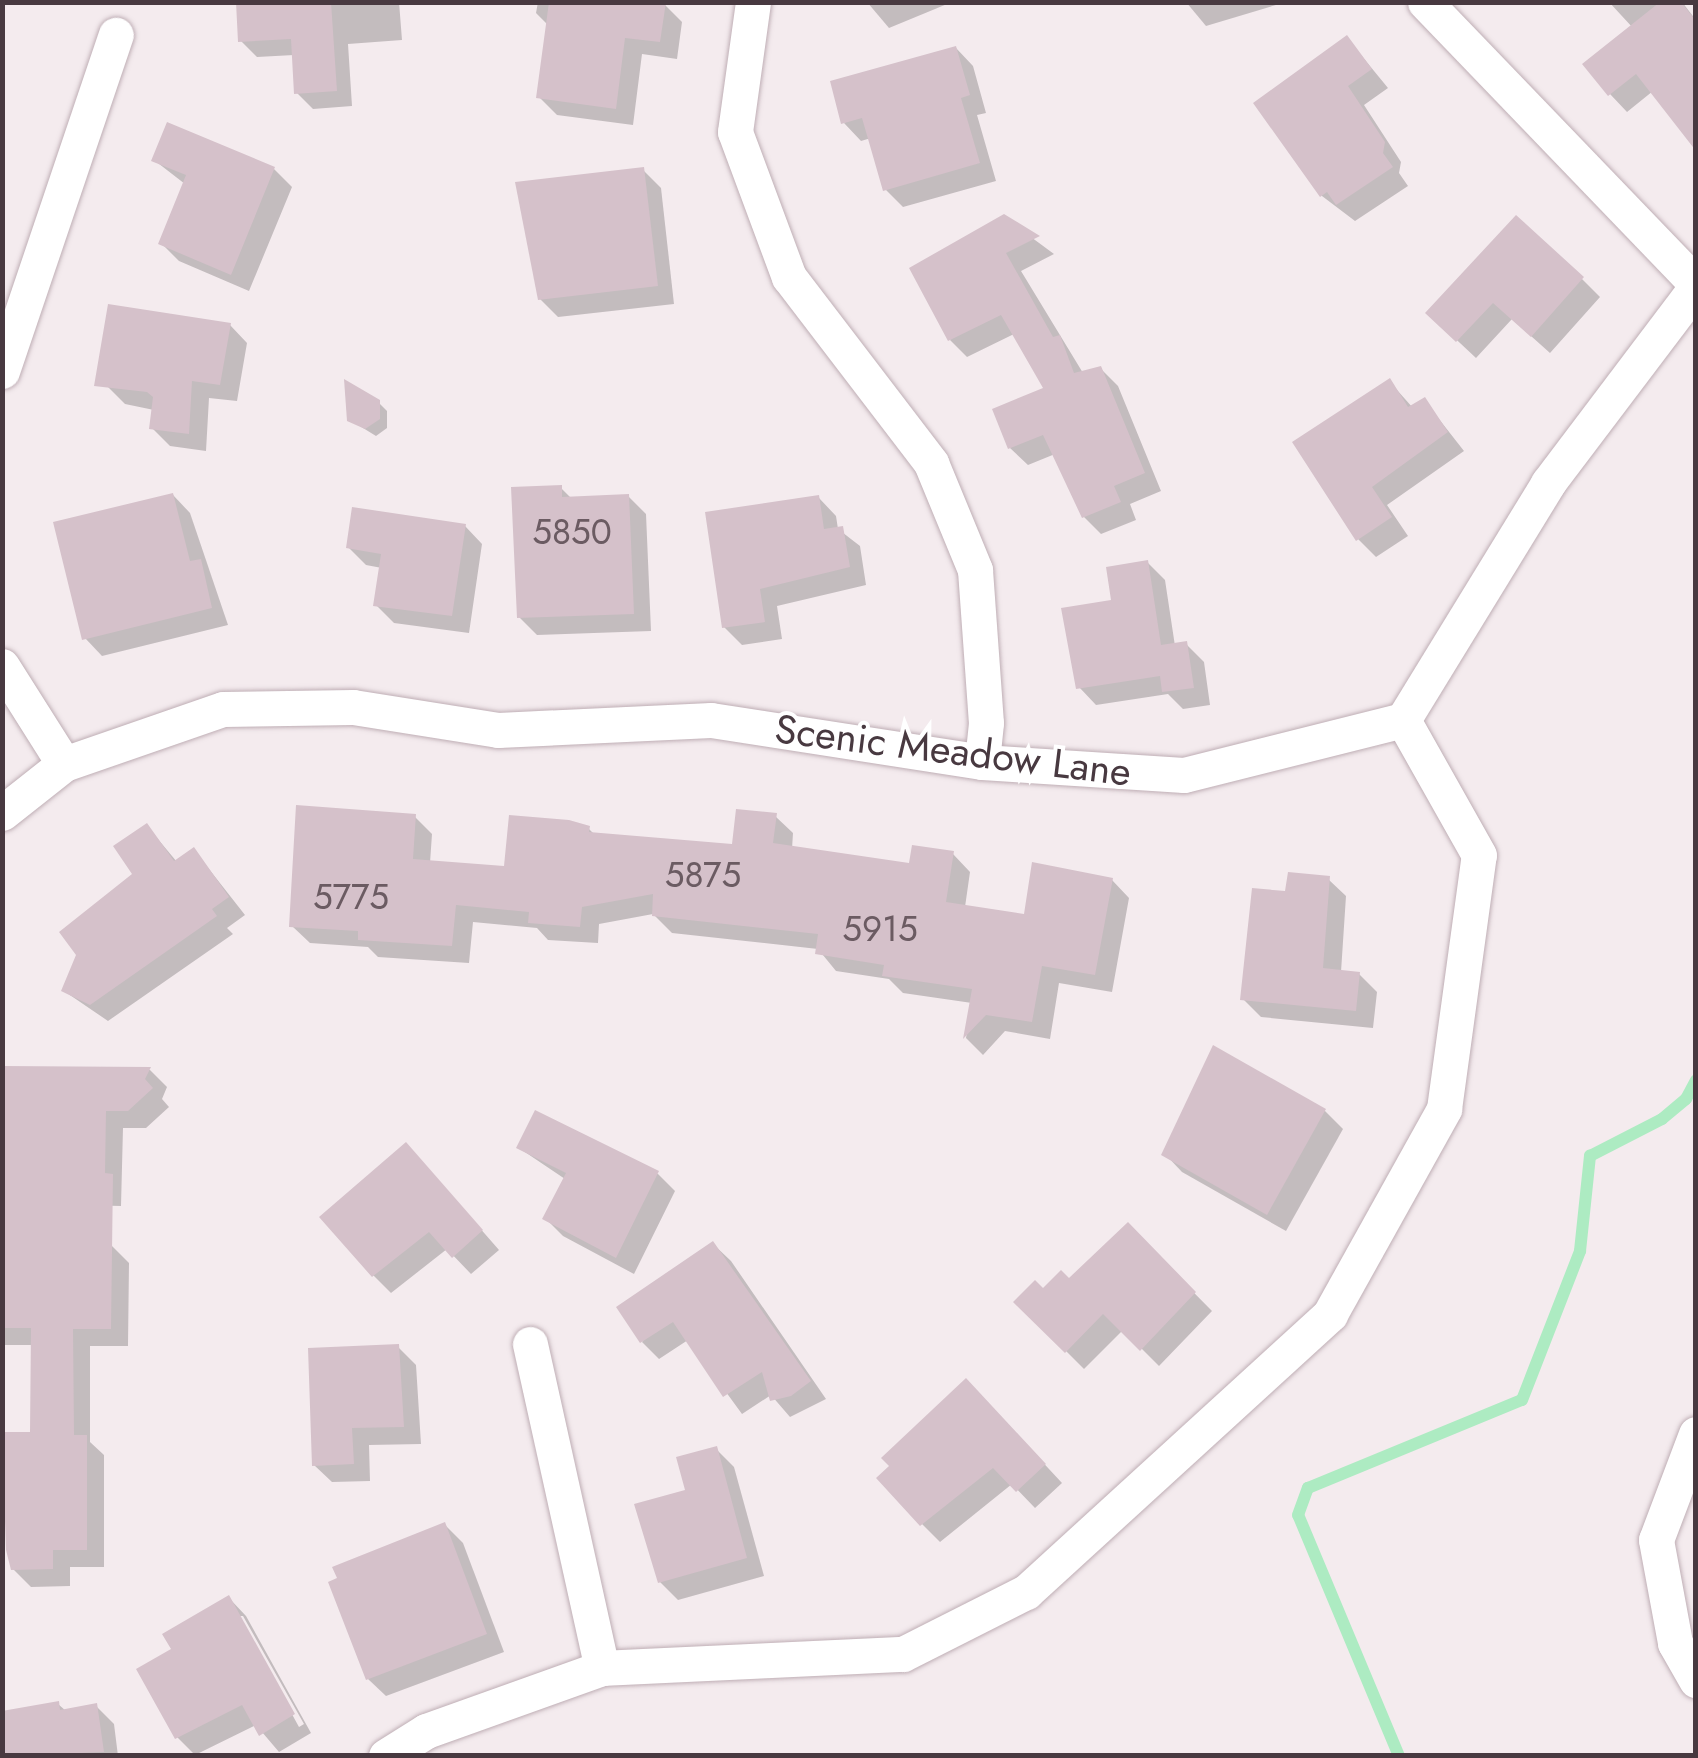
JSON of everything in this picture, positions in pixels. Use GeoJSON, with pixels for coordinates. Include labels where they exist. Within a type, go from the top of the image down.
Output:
{"type":"FeatureCollection","features":[{"type":"Feature","properties":{"kind":"street"},"geometry":{"type":"LineString","coordinates":[[753,2],[735,132],[789,277],[931,462],[975,570],[986,723],[982,762]]}},
{"type":"Feature","properties":{"kind":"street"},"geometry":{"type":"LineString","coordinates":[[386,1756],[426,1731],[602,1668],[903,1654],[1026,1592],[1330,1314],[1444,1109],[1480,856],[1403,720],[1548,483],[1696,286],[1425,2]]}},
{"type":"Feature","properties":{"kind":"street"},"geometry":{"type":"LineString","coordinates":[[2,372],[116,35]]}},
{"type":"Feature","properties":{"kind":"street"},"geometry":{"type":"LineString","coordinates":[[2,666],[64,764]]}},
{"type":"Feature","properties":{"kind":"street","name":"Scenic Meadow Lane"},"geometry":{"type":"LineString","coordinates":[[2,813],[64,764],[223,709],[353,707],[498,730],[711,720],[982,762],[1184,775],[1403,720]]}},
{"type":"Feature","properties":{"kind":"street"},"geometry":{"type":"LineString","coordinates":[[530,1344],[602,1668]]}},
{"type":"Feature","properties":{"kind":"street"},"geometry":{"type":"LineString","coordinates":[[1696,1434],[1656,1540],[1675,1643],[1696,1680]]}},
{"type":"Feature","properties":{"kind":"building"},"geometry":{"type":"Polygon","coordinates":[[[236,2],[331,2],[337,91],[294,94],[291,39],[238,42],[236,2]]]}},
{"type":"Feature","properties":{"kind":"building"},"geometry":{"type":"Polygon","coordinates":[[[549,2],[666,2],[660,42],[625,38],[616,109],[536,98],[549,2]]]}},
{"type":"Feature","properties":{"kind":"building"},"geometry":{"type":"Polygon","coordinates":[[[1660,2],[1681,2],[1696,21],[1696,151],[1636,74],[1608,96],[1582,64],[1660,2]]]}},
{"type":"Feature","properties":{"kind":"building"},"geometry":{"type":"Polygon","coordinates":[[[1347,35],[1372,69],[1348,86],[1385,142],[1383,153],[1393,167],[1336,205],[1327,192],[1320,197],[1253,103],[1347,35]]]}},
{"type":"Feature","properties":{"kind":"building"},"geometry":{"type":"Polygon","coordinates":[[[956,46],[970,95],[961,98],[980,163],[883,191],[862,118],[841,124],[830,81],[956,46]]]}},
{"type":"Feature","properties":{"kind":"building"},"geometry":{"type":"Polygon","coordinates":[[[167,122],[275,167],[231,275],[158,244],[186,175],[151,161],[167,122]]]}},
{"type":"Feature","properties":{"kind":"building"},"geometry":{"type":"Polygon","coordinates":[[[644,167],[658,286],[538,300],[515,182],[644,167]]]}},
{"type":"Feature","properties":{"kind":"building"},"geometry":{"type":"Polygon","coordinates":[[[1004,214],[1040,236],[1006,253],[1053,337],[1060,335],[1074,373],[1101,366],[1145,473],[1114,486],[1121,502],[1082,518],[1043,435],[1008,449],[992,409],[1043,388],[1001,315],[948,341],[909,268],[1004,214]]]}},
{"type":"Feature","properties":{"kind":"building"},"geometry":{"type":"Polygon","coordinates":[[[1516,215],[1584,277],[1531,337],[1493,303],[1456,342],[1425,313],[1516,215]]]}},
{"type":"Feature","properties":{"kind":"building"},"geometry":{"type":"Polygon","coordinates":[[[108,304],[231,323],[220,385],[192,381],[189,434],[149,429],[153,397],[147,392],[94,386],[108,304]]]}},
{"type":"Feature","properties":{"kind":"building"},"geometry":{"type":"Polygon","coordinates":[[[1390,378],[1408,407],[1425,397],[1448,432],[1372,487],[1392,517],[1356,541],[1292,442],[1390,378]]]}},
{"type":"Feature","properties":{"kind":"building"},"geometry":{"type":"Polygon","coordinates":[[[344,379],[380,400],[380,419],[365,429],[347,421],[344,379]]]}},
{"type":"Feature","properties":{"kind":"building"},"geometry":{"type":"Polygon","coordinates":[[[562,485],[562,497],[629,494],[634,614],[517,618],[511,487],[562,485]]]}},
{"type":"Feature","properties":{"kind":"building"},"geometry":{"type":"Polygon","coordinates":[[[173,493],[190,561],[201,559],[212,608],[82,640],[53,522],[173,493]]]}},
{"type":"Feature","properties":{"kind":"building"},"geometry":{"type":"Polygon","coordinates":[[[819,495],[824,529],[843,526],[850,567],[760,589],[765,622],[722,628],[705,512],[819,495]]]}},
{"type":"Feature","properties":{"kind":"building"},"geometry":{"type":"Polygon","coordinates":[[[352,507],[466,524],[452,616],[373,606],[381,554],[346,548],[352,507]]]}},
{"type":"Feature","properties":{"kind":"building"},"geometry":{"type":"Polygon","coordinates":[[[1148,560],[1161,645],[1187,641],[1194,688],[1162,692],[1160,676],[1076,689],[1061,608],[1111,600],[1106,567],[1148,560]]]}},
{"type":"Feature","properties":{"kind":"building"},"geometry":{"type":"Polygon","coordinates":[[[296,805],[416,814],[413,859],[504,866],[509,815],[569,820],[590,826],[589,832],[732,844],[736,809],[777,813],[773,843],[909,863],[912,845],[954,851],[946,902],[1024,914],[1032,862],[1113,878],[1095,975],[1042,966],[1032,1022],[986,1015],[963,1039],[972,989],[882,976],[884,965],[815,954],[818,934],[652,916],[653,894],[582,907],[580,927],[528,923],[529,912],[456,905],[452,946],[358,940],[358,931],[289,927],[296,805]]]}},
{"type":"Feature","properties":{"kind":"building"},"geometry":{"type":"Polygon","coordinates":[[[147,823],[174,861],[194,847],[229,897],[212,909],[217,916],[90,1005],[61,991],[76,955],[59,932],[132,874],[113,846],[147,823]]]}},
{"type":"Feature","properties":{"kind":"building"},"geometry":{"type":"Polygon","coordinates":[[[1288,872],[1330,876],[1323,968],[1360,972],[1356,1011],[1240,1000],[1252,888],[1285,891],[1288,872]]]}},
{"type":"Feature","properties":{"kind":"building"},"geometry":{"type":"Polygon","coordinates":[[[1213,1045],[1326,1109],[1267,1215],[1161,1155],[1213,1045]]]}},
{"type":"Feature","properties":{"kind":"building"},"geometry":{"type":"Polygon","coordinates":[[[2,1066],[151,1067],[145,1079],[153,1088],[128,1111],[106,1111],[105,1173],[113,1174],[111,1329],[73,1329],[74,1435],[87,1435],[87,1550],[53,1550],[53,1569],[11,1570],[6,1550],[2,1432],[30,1432],[31,1328],[2,1328],[2,1066]]]}},
{"type":"Feature","properties":{"kind":"building"},"geometry":{"type":"Polygon","coordinates":[[[535,1110],[659,1171],[616,1258],[542,1219],[566,1173],[516,1148],[535,1110]]]}},
{"type":"Feature","properties":{"kind":"building"},"geometry":{"type":"Polygon","coordinates":[[[406,1142],[483,1230],[452,1258],[429,1232],[372,1277],[319,1217],[406,1142]]]}},
{"type":"Feature","properties":{"kind":"building"},"geometry":{"type":"Polygon","coordinates":[[[1128,1222],[1196,1292],[1140,1351],[1103,1314],[1065,1353],[1013,1302],[1035,1280],[1043,1288],[1061,1270],[1069,1278],[1128,1222]]]}},
{"type":"Feature","properties":{"kind":"building"},"geometry":{"type":"Polygon","coordinates":[[[713,1241],[811,1381],[791,1396],[770,1401],[762,1372],[723,1397],[673,1322],[640,1343],[616,1307],[713,1241]]]}},
{"type":"Feature","properties":{"kind":"building"},"geometry":{"type":"Polygon","coordinates":[[[399,1344],[404,1427],[352,1428],[354,1464],[312,1466],[308,1348],[399,1344]]]}},
{"type":"Feature","properties":{"kind":"building"},"geometry":{"type":"Polygon","coordinates":[[[966,1378],[1046,1464],[1016,1492],[993,1468],[920,1526],[876,1478],[889,1466],[881,1458],[966,1378]]]}},
{"type":"Feature","properties":{"kind":"building"},"geometry":{"type":"Polygon","coordinates":[[[717,1446],[747,1558],[658,1583],[634,1504],[685,1490],[676,1457],[717,1446]]]}},
{"type":"Feature","properties":{"kind":"building"},"geometry":{"type":"Polygon","coordinates":[[[445,1522],[487,1634],[366,1680],[328,1582],[337,1578],[332,1567],[445,1522]]]}},
{"type":"Feature","properties":{"kind":"building"},"geometry":{"type":"Polygon","coordinates":[[[229,1595],[295,1714],[259,1736],[242,1705],[175,1739],[136,1669],[171,1649],[162,1634],[229,1595]]]}},
{"type":"Feature","properties":{"kind":"building"},"geometry":{"type":"Polygon","coordinates":[[[59,1701],[60,1710],[97,1703],[104,1752],[2,1756],[2,1711],[59,1701]]]}},
{"type":"Feature","properties":{"kind":"waterway"},"geometry":{"type":"LineString","coordinates":[[1399,1756],[1298,1515],[1308,1488],[1522,1400],[1580,1251],[1590,1156],[1662,1119],[1686,1099],[1696,1080]]}}]}
